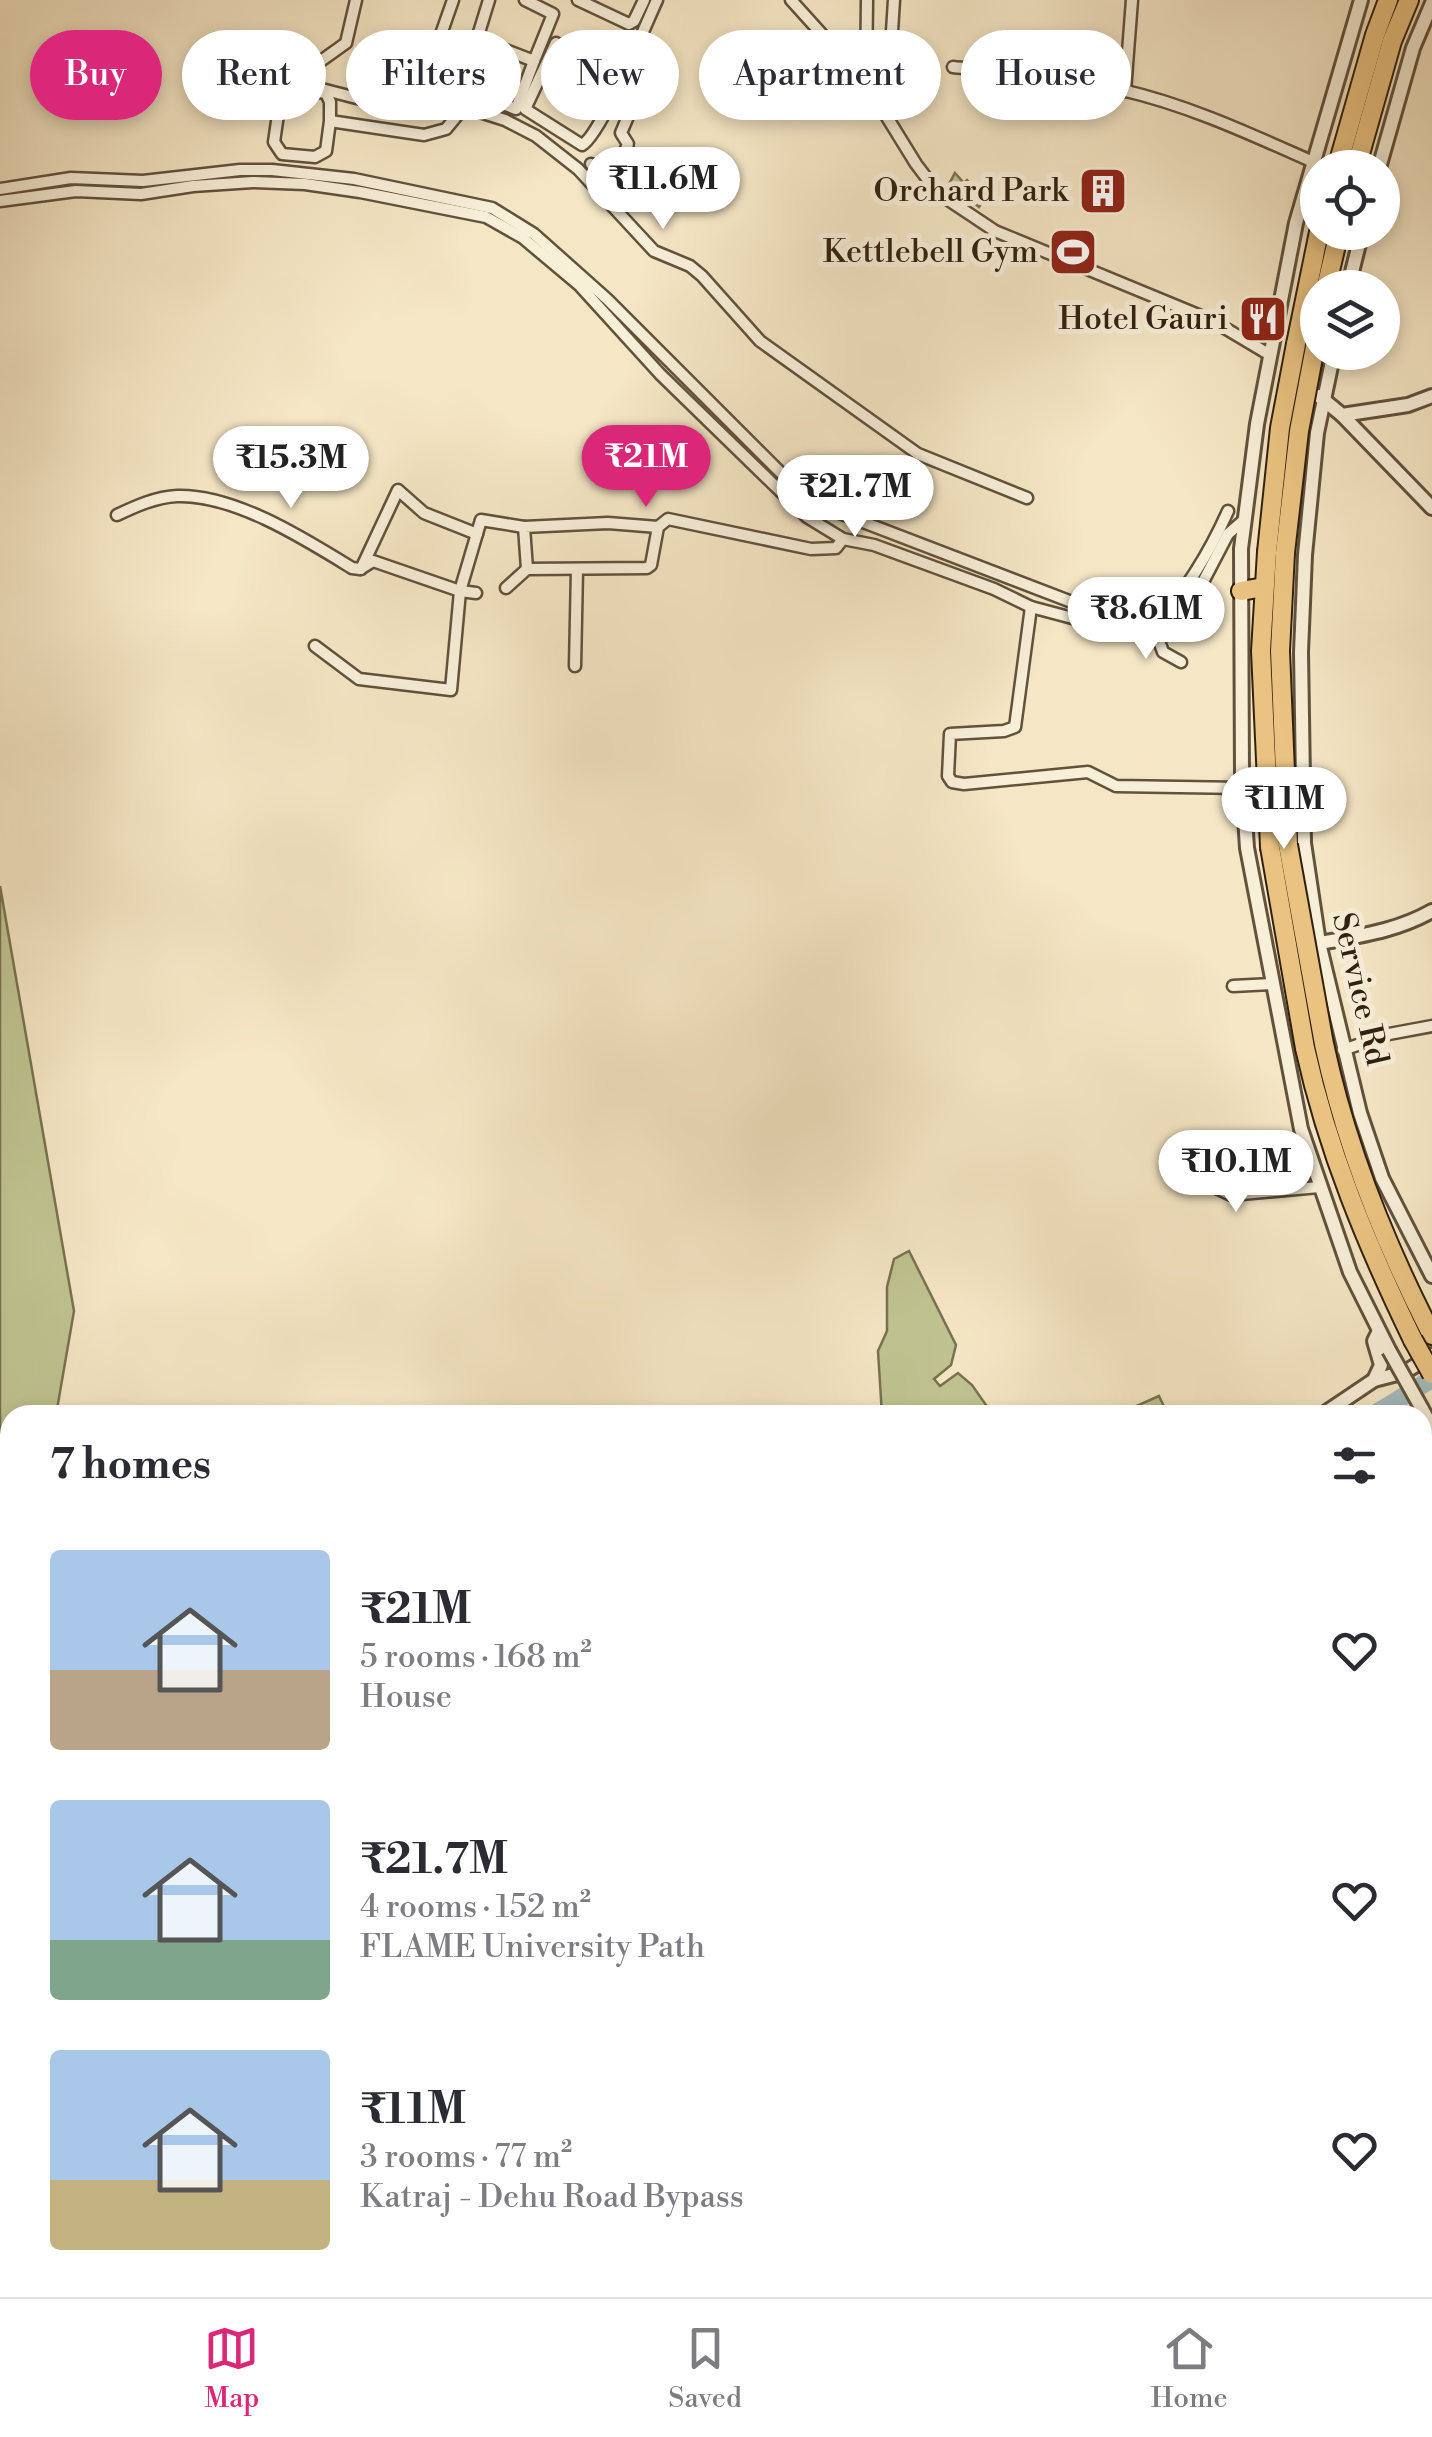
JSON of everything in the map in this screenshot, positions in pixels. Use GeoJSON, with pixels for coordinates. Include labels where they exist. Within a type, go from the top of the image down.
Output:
{"type":"FeatureCollection","features":[{"type":"Feature","properties":{"kind":"highway"},"geometry":{"type":"LineString","coordinates":[[1341,150],[1388,0]]}},
{"type":"Feature","properties":{"kind":"highway"},"geometry":{"type":"LineString","coordinates":[[1361,150],[1392,41],[1408,0]]}},
{"type":"Feature","properties":{"kind":"highway"},"geometry":{"type":"LineString","coordinates":[[1306,370],[1299,430],[1276,552],[1264,586],[1262,715],[1324,1124],[1375,1262],[1425,1335],[1432,1374]]}},
{"type":"Feature","properties":{"kind":"highway"},"geometry":{"type":"LineString","coordinates":[[1276,552],[1279,846]]}},
{"type":"Feature","properties":{"kind":"highway"},"geometry":{"type":"LineString","coordinates":[[1241,592],[1264,586]]}},
{"type":"Feature","properties":{"kind":"street"},"geometry":{"type":"LineString","coordinates":[[349,30],[356,0]]}},
{"type":"Feature","properties":{"kind":"street"},"geometry":{"type":"LineString","coordinates":[[454,0],[439,40],[452,46],[440,81],[516,109],[552,14],[525,0]]}},
{"type":"Feature","properties":{"kind":"street"},"geometry":{"type":"LineString","coordinates":[[489,0],[476,39],[534,61]]}},
{"type":"Feature","properties":{"kind":"street"},"geometry":{"type":"LineString","coordinates":[[578,0],[629,24],[644,0]]}},
{"type":"Feature","properties":{"kind":"street"},"geometry":{"type":"LineString","coordinates":[[643,30],[657,0]]}},
{"type":"Feature","properties":{"kind":"street"},"geometry":{"type":"LineString","coordinates":[[790,0],[817,30]]}},
{"type":"Feature","properties":{"kind":"street"},"geometry":{"type":"LineString","coordinates":[[867,30],[868,0]]}},
{"type":"Feature","properties":{"kind":"street"},"geometry":{"type":"LineString","coordinates":[[892,30],[894,0]]}},
{"type":"Feature","properties":{"kind":"street"},"geometry":{"type":"LineString","coordinates":[[1130,30],[1132,0]]}},
{"type":"Feature","properties":{"kind":"street"},"geometry":{"type":"LineString","coordinates":[[1315,150],[1360,0]]}},
{"type":"Feature","properties":{"kind":"street"},"geometry":{"type":"LineString","coordinates":[[1385,150],[1414,48],[1429,19],[1432,3]]}},
{"type":"Feature","properties":{"kind":"street"},"geometry":{"type":"LineString","coordinates":[[556,42],[595,65],[600,86],[612,97],[591,140],[582,145],[525,109],[556,42]]}},
{"type":"Feature","properties":{"kind":"street"},"geometry":{"type":"LineString","coordinates":[[346,43],[311,68],[306,86],[346,96]]}},
{"type":"Feature","properties":{"kind":"street"},"geometry":{"type":"LineString","coordinates":[[953,67],[961,68]]}},
{"type":"Feature","properties":{"kind":"street"},"geometry":{"type":"LineString","coordinates":[[295,89],[326,93],[330,121],[326,152],[322,155],[282,154],[274,142],[280,94],[295,89]]}},
{"type":"Feature","properties":{"kind":"street"},"geometry":{"type":"LineString","coordinates":[[1131,93],[1220,121],[1300,155]]}},
{"type":"Feature","properties":{"kind":"street"},"geometry":{"type":"LineString","coordinates":[[330,121],[424,135],[446,130],[464,107],[521,127],[578,169],[654,251],[690,266],[702,276],[760,341],[918,454],[1027,498]]}},
{"type":"Feature","properties":{"kind":"street"},"geometry":{"type":"LineString","coordinates":[[591,164],[612,173],[617,171],[628,144],[621,133],[625,120]]}},
{"type":"Feature","properties":{"kind":"street"},"geometry":{"type":"LineString","coordinates":[[890,120],[938,193],[995,231],[1213,321],[1270,354],[1342,415],[1432,508]]}},
{"type":"Feature","properties":{"kind":"street"},"geometry":{"type":"LineString","coordinates":[[0,189],[71,178],[142,181],[211,172],[272,170],[354,179],[514,218],[607,299],[802,493],[823,506],[1103,614],[1151,618],[1179,596],[1228,511],[1246,504]]}},
{"type":"Feature","properties":{"kind":"street"},"geometry":{"type":"LineString","coordinates":[[0,201],[76,191],[141,194],[254,182],[306,184],[487,212],[578,285],[660,374],[814,521],[843,538],[874,545],[1032,607],[1095,624],[1154,627],[1175,618],[1192,603],[1246,504],[1270,354],[1300,215]]}},
{"type":"Feature","properties":{"kind":"street","name":"Service Rd"},"geometry":{"type":"LineString","coordinates":[[1330,370],[1309,496],[1302,652],[1304,832],[1319,943],[1343,1050],[1382,1178],[1432,1276]]}},
{"type":"Feature","properties":{"kind":"street"},"geometry":{"type":"LineString","coordinates":[[1342,415],[1408,405],[1432,396]]}},
{"type":"Feature","properties":{"kind":"street"},"geometry":{"type":"LineString","coordinates":[[360,569],[398,490],[424,513],[477,534]]}},
{"type":"Feature","properties":{"kind":"street"},"geometry":{"type":"LineString","coordinates":[[117,515],[147,502],[181,495],[215,502],[249,510],[352,568],[360,569],[374,561],[476,593]]}},
{"type":"Feature","properties":{"kind":"street"},"geometry":{"type":"LineString","coordinates":[[814,521],[823,506]]}},
{"type":"Feature","properties":{"kind":"street"},"geometry":{"type":"LineString","coordinates":[[1228,511],[1238,524],[1247,848],[1292,1092],[1319,1188],[1350,1272],[1378,1334],[1420,1405]]}},
{"type":"Feature","properties":{"kind":"street"},"geometry":{"type":"LineString","coordinates":[[315,646],[359,679],[451,690],[460,590],[481,520],[524,527],[608,523],[658,526],[668,519],[811,548],[836,548],[843,538]]}},
{"type":"Feature","properties":{"kind":"street"},"geometry":{"type":"LineString","coordinates":[[506,588],[527,568],[646,568],[651,565],[658,526]]}},
{"type":"Feature","properties":{"kind":"street"},"geometry":{"type":"LineString","coordinates":[[524,527],[527,568]]}},
{"type":"Feature","properties":{"kind":"street"},"geometry":{"type":"LineString","coordinates":[[575,666],[577,570]]}},
{"type":"Feature","properties":{"kind":"street"},"geometry":{"type":"LineString","coordinates":[[1032,607],[1015,727],[950,734],[948,776],[952,782],[1088,772],[1116,786],[1243,788]]}},
{"type":"Feature","properties":{"kind":"street"},"geometry":{"type":"LineString","coordinates":[[1154,627],[1163,652],[1181,662]]}},
{"type":"Feature","properties":{"kind":"street"},"geometry":{"type":"LineString","coordinates":[[1266,953],[1379,933],[1430,916]]}},
{"type":"Feature","properties":{"kind":"street"},"geometry":{"type":"LineString","coordinates":[[1233,986],[1272,984]]}},
{"type":"Feature","properties":{"kind":"street"},"geometry":{"type":"LineString","coordinates":[[1343,1050],[1389,1034],[1432,1026]]}},
{"type":"Feature","properties":{"kind":"street"},"geometry":{"type":"LineString","coordinates":[[1170,1161],[1208,1166],[1216,1188],[1226,1194],[1319,1188]]}},
{"type":"Feature","properties":{"kind":"street"},"geometry":{"type":"LineString","coordinates":[[1374,1380],[1381,1364],[1374,1342],[1378,1334]]}},
{"type":"Feature","properties":{"kind":"street"},"geometry":{"type":"LineString","coordinates":[[1337,1405],[1374,1380],[1405,1372],[1432,1355]]}},
{"type":"Feature","properties":{"kind":"green space"},"geometry":{"type":"Polygon","coordinates":[[[955,173],[974,188],[991,191],[979,207],[949,184],[955,173]]]}},
{"type":"Feature","properties":{"kind":"green space"},"geometry":{"type":"Polygon","coordinates":[[[0,886],[74,1311],[58,1405],[0,1405],[0,886]]]}},
{"type":"Feature","properties":{"kind":"green space"},"geometry":{"type":"Polygon","coordinates":[[[909,1251],[956,1345],[951,1365],[934,1379],[940,1386],[958,1373],[986,1405],[881,1405],[878,1351],[887,1331],[887,1287],[894,1259],[909,1251]]]}},
{"type":"Feature","properties":{"kind":"green space"},"geometry":{"type":"Polygon","coordinates":[[[1159,1396],[1163,1405],[1139,1405],[1159,1396]]]}},
{"type":"Feature","properties":{"kind":"waterway"},"geometry":{"type":"LineString","coordinates":[[1389,1405],[1432,1379]]}},
{"type":"Feature","properties":{"kind":"place","name":"Orchard Park"},"geometry":{"type":"Point","coordinates":[1103,191]}},
{"type":"Feature","properties":{"kind":"place","name":"Kettlebell Gym"},"geometry":{"type":"Point","coordinates":[1073,252]}},
{"type":"Feature","properties":{"kind":"place","name":"Hotel Gauri"},"geometry":{"type":"Point","coordinates":[1263,319]}}]}
